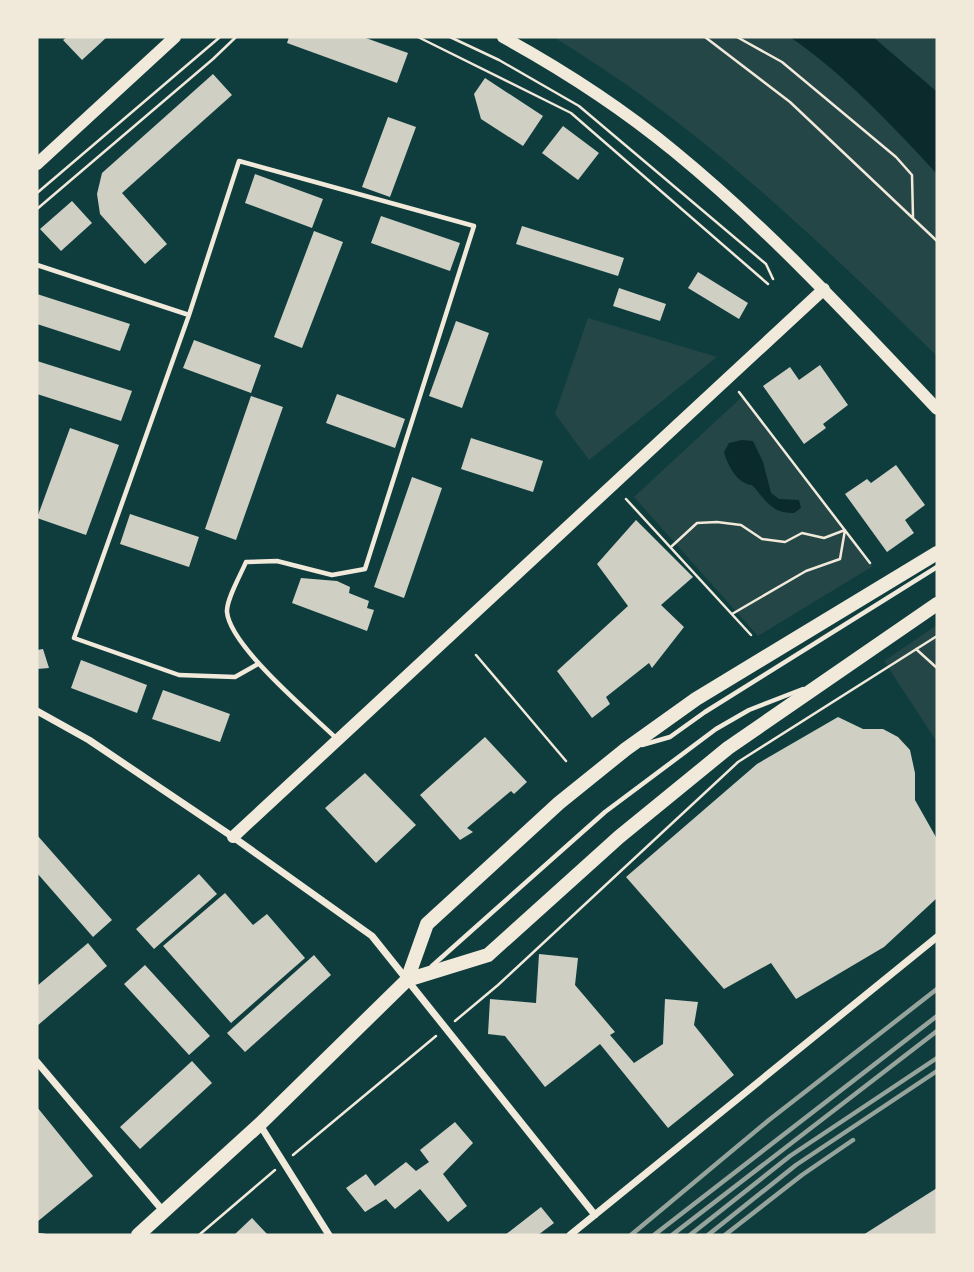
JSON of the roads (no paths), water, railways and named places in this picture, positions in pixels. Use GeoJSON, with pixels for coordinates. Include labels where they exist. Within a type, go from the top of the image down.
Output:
{"type":"FeatureCollection","features":[{"type":"Feature","properties":{"kind":"main road"},"geometry":{"type":"LineString","coordinates":[[414,978],[427,924],[559,803],[626,749],[696,699],[937,553]]}},
{"type":"Feature","properties":{"kind":"main road"},"geometry":{"type":"LineString","coordinates":[[138,1235],[414,978],[488,955],[619,837],[718,756],[937,604]]}},
{"type":"Feature","properties":{"kind":"street"},"geometry":{"type":"LineString","coordinates":[[37,164],[175,37]]}},
{"type":"Feature","properties":{"kind":"street"},"geometry":{"type":"LineString","coordinates":[[503,37],[554,65],[673,150],[760,226],[824,289],[937,409]]}},
{"type":"Feature","properties":{"kind":"street"},"geometry":{"type":"LineString","coordinates":[[233,837],[824,289]]}},
{"type":"Feature","properties":{"kind":"street"},"geometry":{"type":"LineString","coordinates":[[37,711],[89,740],[233,837],[372,936],[414,978],[446,1027],[595,1215]]}},
{"type":"Feature","properties":{"kind":"street"},"geometry":{"type":"LineString","coordinates":[[570,1235],[937,937]]}},
{"type":"Feature","properties":{"kind":"street"},"geometry":{"type":"LineString","coordinates":[[37,1062],[164,1212]]}},
{"type":"Feature","properties":{"kind":"street"},"geometry":{"type":"LineString","coordinates":[[260,1124],[329,1235]]}},
{"type":"Feature","properties":{"kind":"lane"},"geometry":{"type":"LineString","coordinates":[[258,664],[235,677],[180,675],[74,638],[189,315],[239,161],[474,226],[365,569],[332,575],[277,561],[246,562],[226,608],[229,623],[258,664],[337,740]]}},
{"type":"Feature","properties":{"kind":"lane"},"geometry":{"type":"LineString","coordinates":[[37,265],[189,315]]}},
{"type":"Feature","properties":{"kind":"lane"},"geometry":{"type":"LineString","coordinates":[[626,749],[670,737],[705,712],[937,568]]}},
{"type":"Feature","properties":{"kind":"lane"},"geometry":{"type":"LineString","coordinates":[[414,978],[605,812],[716,729],[750,710],[825,680]]}},
{"type":"Feature","properties":{"kind":"railway"},"geometry":{"type":"LineString","coordinates":[[631,1235],[769,1120],[937,989]]}},
{"type":"Feature","properties":{"kind":"railway"},"geometry":{"type":"LineString","coordinates":[[654,1235],[937,1016]]}},
{"type":"Feature","properties":{"kind":"railway"},"geometry":{"type":"LineString","coordinates":[[672,1235],[937,1031]]}},
{"type":"Feature","properties":{"kind":"railway"},"geometry":{"type":"LineString","coordinates":[[690,1235],[790,1156],[937,1058]]}},
{"type":"Feature","properties":{"kind":"railway"},"geometry":{"type":"LineString","coordinates":[[708,1235],[796,1165],[937,1071]]}},
{"type":"Feature","properties":{"kind":"railway"},"geometry":{"type":"LineString","coordinates":[[725,1235],[802,1175],[853,1140]]}}]}
